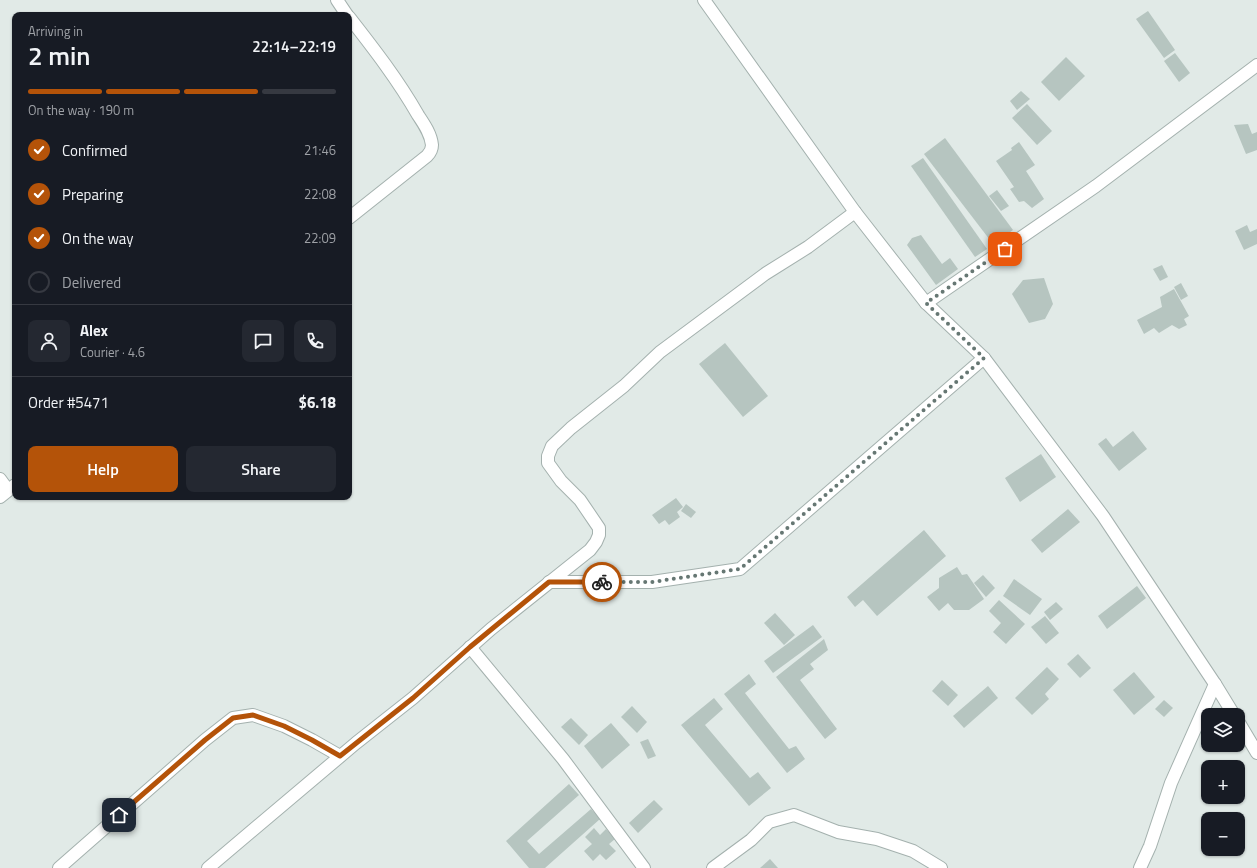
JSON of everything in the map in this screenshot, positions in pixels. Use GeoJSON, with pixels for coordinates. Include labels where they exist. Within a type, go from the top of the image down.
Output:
{"type":"FeatureCollection","features":[{"type":"Feature","properties":{"kind":"street"},"geometry":{"type":"LineString","coordinates":[[337,0],[345,12]]}},
{"type":"Feature","properties":{"kind":"street"},"geometry":{"type":"LineString","coordinates":[[706,1],[855,212],[926,303],[984,358],[1103,516],[1230,708]]}},
{"type":"Feature","properties":{"kind":"street"},"geometry":{"type":"LineString","coordinates":[[352,21],[374,48],[408,96],[430,136],[432,146],[431,152],[427,156],[352,216]]}},
{"type":"Feature","properties":{"kind":"street"},"geometry":{"type":"LineString","coordinates":[[926,303],[1096,186],[1257,65]]}},
{"type":"Feature","properties":{"kind":"street"},"geometry":{"type":"LineString","coordinates":[[208,868],[340,756],[413,698],[470,647],[590,550],[599,535],[599,528],[580,500],[561,481],[548,463],[548,456],[552,446],[571,428],[624,386],[660,352],[765,274],[808,247],[855,212]]}},
{"type":"Feature","properties":{"kind":"street"},"geometry":{"type":"LineString","coordinates":[[549,582],[652,582],[740,569],[984,358]]}},
{"type":"Feature","properties":{"kind":"street"},"geometry":{"type":"LineString","coordinates":[[0,479],[8,491]]}},
{"type":"Feature","properties":{"kind":"street"},"geometry":{"type":"LineString","coordinates":[[470,647],[563,759],[644,868]]}},
{"type":"Feature","properties":{"kind":"street"},"geometry":{"type":"LineString","coordinates":[[1140,868],[1150,846],[1171,783],[1215,684]]}},
{"type":"Feature","properties":{"kind":"street"},"geometry":{"type":"LineString","coordinates":[[59,868],[205,740],[233,718],[253,715],[284,726],[340,756]]}},
{"type":"Feature","properties":{"kind":"street"},"geometry":{"type":"LineString","coordinates":[[1245,732],[1257,752]]}},
{"type":"Feature","properties":{"kind":"street"},"geometry":{"type":"LineString","coordinates":[[713,868],[751,840],[769,822],[794,815],[838,832],[877,839],[913,851],[941,868]]}},
{"type":"Feature","properties":{"kind":"building"},"geometry":{"type":"Polygon","coordinates":[[[1148,11],[1175,50],[1164,58],[1136,19],[1148,11]]]}},
{"type":"Feature","properties":{"kind":"building"},"geometry":{"type":"Polygon","coordinates":[[[1175,53],[1190,73],[1179,82],[1164,61],[1175,53]]]}},
{"type":"Feature","properties":{"kind":"building"},"geometry":{"type":"Polygon","coordinates":[[[1066,57],[1085,76],[1059,101],[1041,82],[1066,57]]]}},
{"type":"Feature","properties":{"kind":"building"},"geometry":{"type":"Polygon","coordinates":[[[1021,91],[1030,99],[1017,110],[1010,101],[1021,91]]]}},
{"type":"Feature","properties":{"kind":"building"},"geometry":{"type":"Polygon","coordinates":[[[1027,104],[1052,131],[1037,145],[1012,118],[1027,104]]]}},
{"type":"Feature","properties":{"kind":"building"},"geometry":{"type":"Polygon","coordinates":[[[1248,124],[1252,134],[1257,132],[1257,150],[1246,154],[1234,125],[1248,124]]]}},
{"type":"Feature","properties":{"kind":"building"},"geometry":{"type":"Polygon","coordinates":[[[945,138],[1013,230],[993,244],[924,154],[945,138]]]}},
{"type":"Feature","properties":{"kind":"building"},"geometry":{"type":"Polygon","coordinates":[[[1019,142],[1035,165],[1026,171],[1044,199],[1032,208],[1024,201],[1019,202],[1010,189],[1014,187],[996,161],[1012,150],[1011,148],[1019,142]]]}},
{"type":"Feature","properties":{"kind":"building"},"geometry":{"type":"Polygon","coordinates":[[[923,158],[987,249],[975,257],[911,166],[923,158]]]}},
{"type":"Feature","properties":{"kind":"building"},"geometry":{"type":"Polygon","coordinates":[[[997,190],[1009,206],[1001,211],[989,196],[997,190]]]}},
{"type":"Feature","properties":{"kind":"building"},"geometry":{"type":"Polygon","coordinates":[[[1247,225],[1250,232],[1257,229],[1257,244],[1244,250],[1235,231],[1247,225]]]}},
{"type":"Feature","properties":{"kind":"building"},"geometry":{"type":"Polygon","coordinates":[[[921,235],[942,264],[950,258],[958,269],[936,285],[907,245],[912,238],[921,235]]]}},
{"type":"Feature","properties":{"kind":"building"},"geometry":{"type":"Polygon","coordinates":[[[1162,265],[1168,277],[1160,281],[1153,269],[1162,265]]]}},
{"type":"Feature","properties":{"kind":"building"},"geometry":{"type":"Polygon","coordinates":[[[1044,278],[1053,304],[1045,319],[1029,323],[1012,294],[1023,280],[1044,278]]]}},
{"type":"Feature","properties":{"kind":"building"},"geometry":{"type":"Polygon","coordinates":[[[1181,283],[1188,296],[1181,300],[1174,287],[1181,283]]]}},
{"type":"Feature","properties":{"kind":"building"},"geometry":{"type":"Polygon","coordinates":[[[1174,289],[1189,316],[1184,319],[1187,325],[1179,329],[1172,325],[1159,333],[1154,328],[1144,334],[1137,320],[1162,307],[1160,297],[1174,289]]]}},
{"type":"Feature","properties":{"kind":"building"},"geometry":{"type":"Polygon","coordinates":[[[725,343],[768,396],[743,417],[699,364],[725,343]]]}},
{"type":"Feature","properties":{"kind":"building"},"geometry":{"type":"Polygon","coordinates":[[[1133,431],[1147,449],[1119,471],[1098,444],[1106,438],[1113,447],[1133,431]]]}},
{"type":"Feature","properties":{"kind":"building"},"geometry":{"type":"Polygon","coordinates":[[[1041,454],[1056,477],[1020,502],[1005,478],[1041,454]]]}},
{"type":"Feature","properties":{"kind":"building"},"geometry":{"type":"Polygon","coordinates":[[[676,498],[683,507],[677,512],[680,517],[669,525],[665,520],[659,524],[652,515],[676,498]]]}},
{"type":"Feature","properties":{"kind":"building"},"geometry":{"type":"Polygon","coordinates":[[[686,504],[696,512],[691,518],[681,511],[686,504]]]}},
{"type":"Feature","properties":{"kind":"building"},"geometry":{"type":"Polygon","coordinates":[[[1068,509],[1080,522],[1042,553],[1031,540],[1068,509]]]}},
{"type":"Feature","properties":{"kind":"building"},"geometry":{"type":"Polygon","coordinates":[[[924,530],[946,556],[877,616],[863,600],[855,607],[847,597],[924,530]]]}},
{"type":"Feature","properties":{"kind":"building"},"geometry":{"type":"Polygon","coordinates":[[[957,567],[962,575],[967,574],[984,599],[969,610],[954,610],[948,603],[939,611],[927,597],[939,588],[939,578],[957,567]]]}},
{"type":"Feature","properties":{"kind":"building"},"geometry":{"type":"Polygon","coordinates":[[[983,575],[995,588],[986,597],[974,583],[983,575]]]}},
{"type":"Feature","properties":{"kind":"building"},"geometry":{"type":"Polygon","coordinates":[[[1014,579],[1042,599],[1030,615],[1003,596],[1014,579]]]}},
{"type":"Feature","properties":{"kind":"building"},"geometry":{"type":"Polygon","coordinates":[[[1137,586],[1146,598],[1107,629],[1098,616],[1137,586]]]}},
{"type":"Feature","properties":{"kind":"building"},"geometry":{"type":"Polygon","coordinates":[[[999,600],[1025,624],[1006,644],[993,632],[1001,623],[989,611],[999,600]]]}},
{"type":"Feature","properties":{"kind":"building"},"geometry":{"type":"Polygon","coordinates":[[[1056,602],[1063,609],[1050,620],[1044,612],[1056,602]]]}},
{"type":"Feature","properties":{"kind":"building"},"geometry":{"type":"Polygon","coordinates":[[[775,613],[795,635],[784,645],[764,623],[775,613]]]}},
{"type":"Feature","properties":{"kind":"building"},"geometry":{"type":"Polygon","coordinates":[[[1045,616],[1059,633],[1046,644],[1031,627],[1045,616]]]}},
{"type":"Feature","properties":{"kind":"building"},"geometry":{"type":"Polygon","coordinates":[[[813,625],[822,637],[773,673],[764,661],[813,625]]]}},
{"type":"Feature","properties":{"kind":"building"},"geometry":{"type":"Polygon","coordinates":[[[824,639],[828,650],[810,664],[814,669],[800,680],[837,729],[825,739],[776,677],[824,639]]]}},
{"type":"Feature","properties":{"kind":"building"},"geometry":{"type":"Polygon","coordinates":[[[1078,654],[1091,668],[1080,678],[1067,664],[1078,654]]]}},
{"type":"Feature","properties":{"kind":"building"},"geometry":{"type":"Polygon","coordinates":[[[1047,667],[1059,679],[1045,694],[1049,699],[1032,715],[1015,698],[1047,667]]]}},
{"type":"Feature","properties":{"kind":"building"},"geometry":{"type":"Polygon","coordinates":[[[1134,672],[1155,697],[1134,715],[1113,690],[1134,672]]]}},
{"type":"Feature","properties":{"kind":"building"},"geometry":{"type":"Polygon","coordinates":[[[749,674],[756,684],[745,693],[789,749],[796,746],[805,759],[787,773],[724,694],[749,674]]]}},
{"type":"Feature","properties":{"kind":"building"},"geometry":{"type":"Polygon","coordinates":[[[942,680],[958,695],[948,706],[932,691],[942,680]]]}},
{"type":"Feature","properties":{"kind":"building"},"geometry":{"type":"Polygon","coordinates":[[[988,686],[998,698],[964,728],[953,716],[988,686]]]}},
{"type":"Feature","properties":{"kind":"building"},"geometry":{"type":"Polygon","coordinates":[[[714,698],[723,709],[705,725],[750,778],[758,772],[771,788],[749,806],[681,725],[714,698]]]}},
{"type":"Feature","properties":{"kind":"building"},"geometry":{"type":"Polygon","coordinates":[[[1164,700],[1173,708],[1164,717],[1155,709],[1164,700]]]}},
{"type":"Feature","properties":{"kind":"building"},"geometry":{"type":"Polygon","coordinates":[[[632,706],[647,722],[637,733],[621,717],[632,706]]]}},
{"type":"Feature","properties":{"kind":"building"},"geometry":{"type":"Polygon","coordinates":[[[571,718],[588,735],[579,745],[561,727],[571,718]]]}},
{"type":"Feature","properties":{"kind":"building"},"geometry":{"type":"Polygon","coordinates":[[[611,723],[630,745],[602,769],[584,746],[611,723]]]}},
{"type":"Feature","properties":{"kind":"building"},"geometry":{"type":"Polygon","coordinates":[[[648,739],[656,756],[648,759],[640,742],[648,739]]]}},
{"type":"Feature","properties":{"kind":"building"},"geometry":{"type":"Polygon","coordinates":[[[569,784],[579,795],[527,841],[539,854],[591,809],[600,819],[545,868],[529,868],[506,841],[569,784]]]}},
{"type":"Feature","properties":{"kind":"building"},"geometry":{"type":"Polygon","coordinates":[[[654,800],[663,809],[638,833],[629,823],[654,800]]]}},
{"type":"Feature","properties":{"kind":"building"},"geometry":{"type":"Polygon","coordinates":[[[594,828],[600,835],[606,829],[615,839],[609,844],[616,851],[606,860],[600,854],[593,861],[584,851],[592,844],[585,837],[594,828]]]}},
{"type":"Feature","properties":{"kind":"building"},"geometry":{"type":"Polygon","coordinates":[[[770,859],[778,868],[760,868],[770,859]]]}},
{"type":"Feature","properties":{"kind":"way so far"},"geometry":{"type":"LineString","coordinates":[[602,582],[652,582],[740,569],[984,358],[926,303],[1005,249]]}},
{"type":"Feature","properties":{"kind":"route"},"geometry":{"type":"LineString","coordinates":[[119,815],[205,740],[233,718],[253,715],[284,726],[340,756],[413,698],[470,647],[549,582],[602,582]]}}]}
